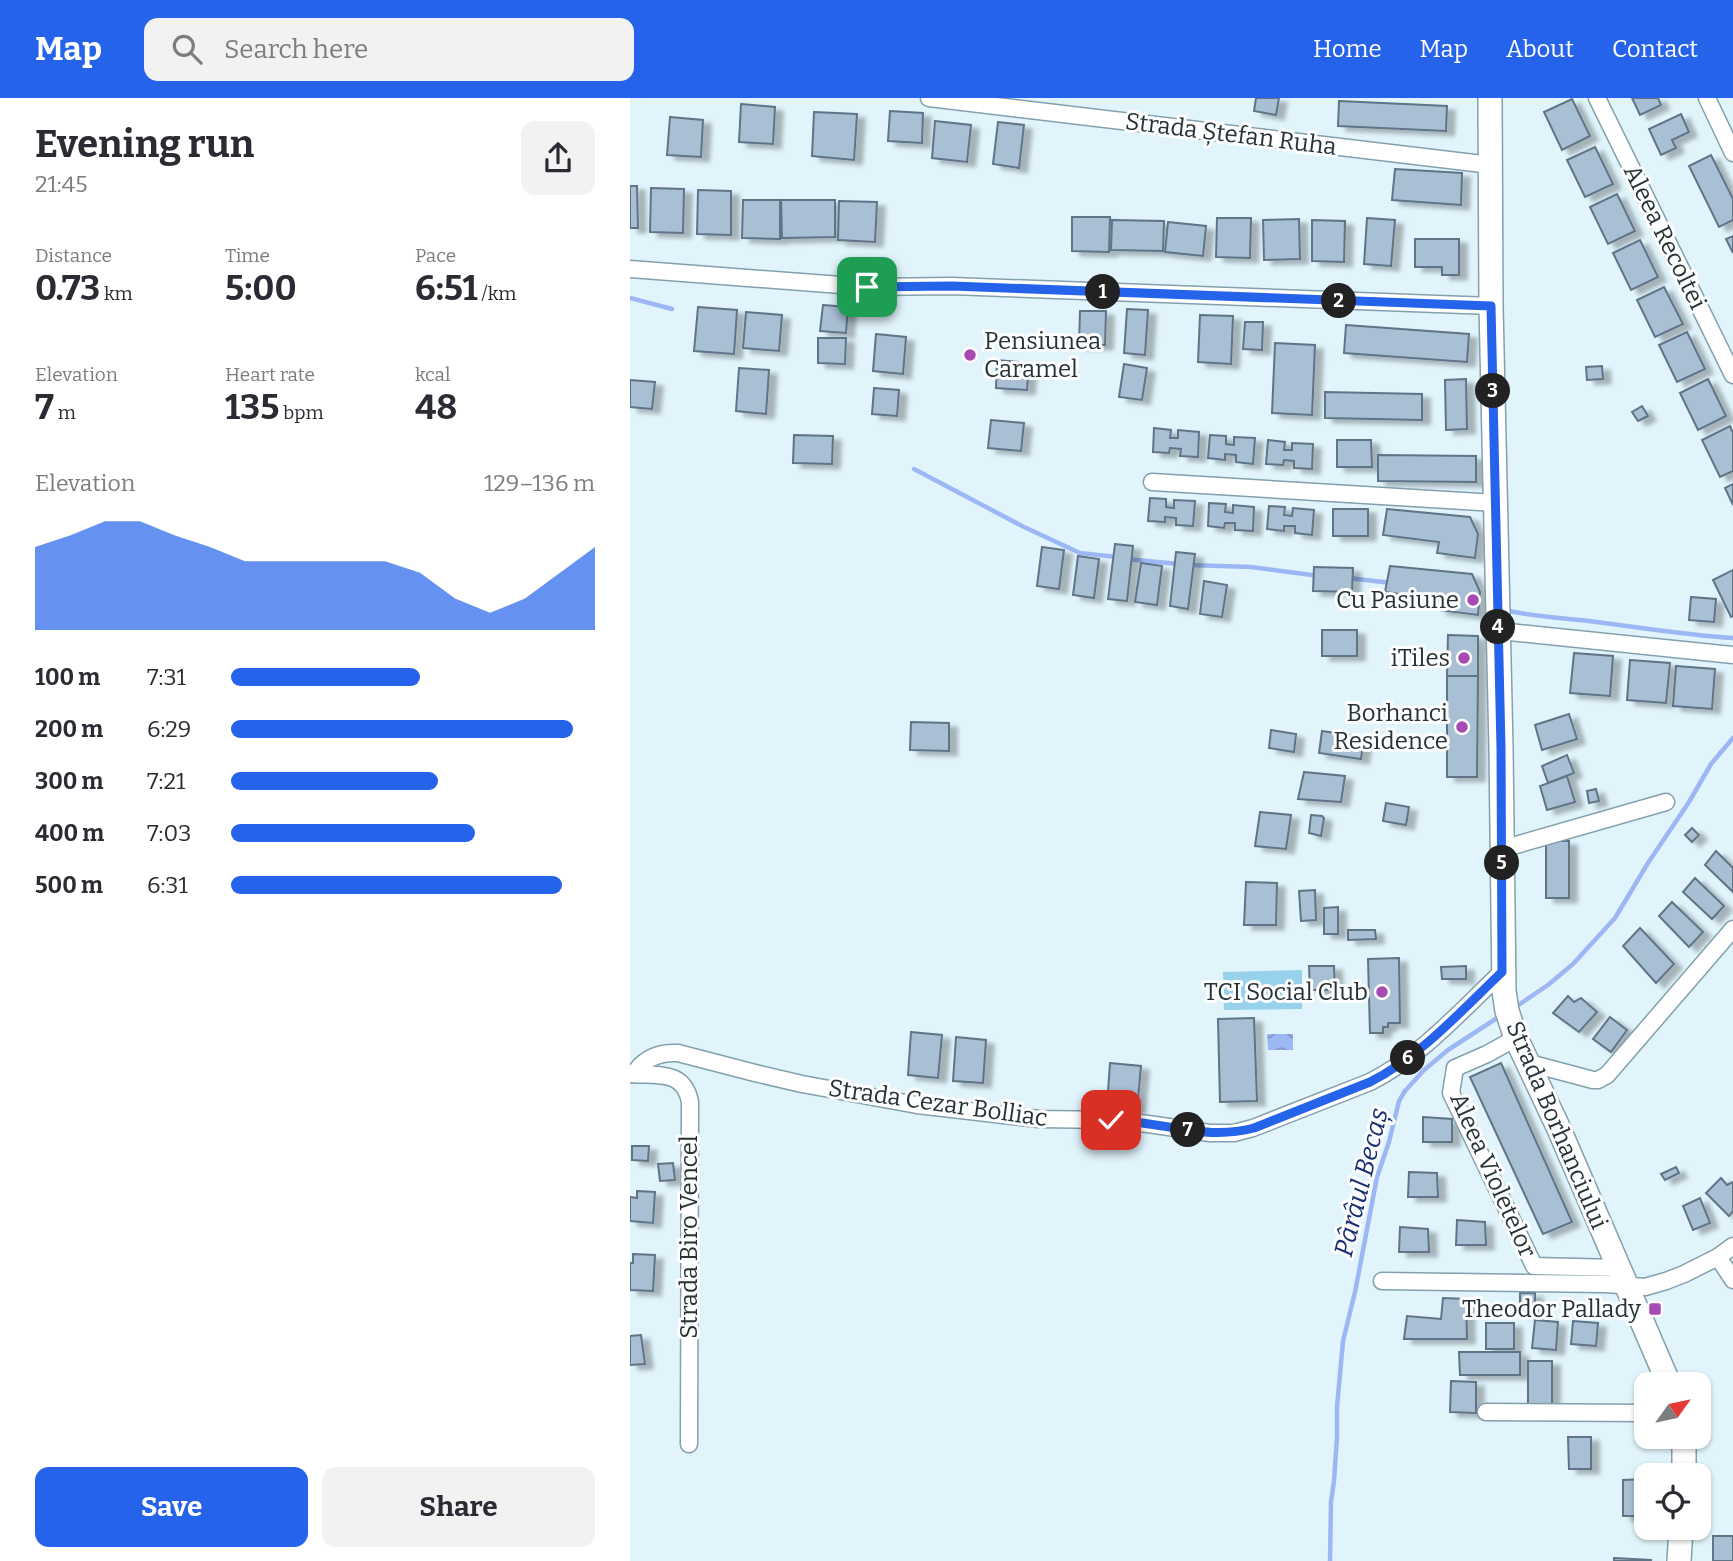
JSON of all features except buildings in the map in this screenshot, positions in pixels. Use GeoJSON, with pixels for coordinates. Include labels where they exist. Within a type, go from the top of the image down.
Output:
{"type":"FeatureCollection","features":[{"type":"Feature","properties":{"kind":"main road","name":"Strada Borhanciului"},"geometry":{"type":"LineString","coordinates":[[1490,98],[1503,982],[1514,1035],[1559,1129],[1664,1372]]}},
{"type":"Feature","properties":{"kind":"main road"},"geometry":{"type":"LineString","coordinates":[[1679,1561],[1680,1540]]}},
{"type":"Feature","properties":{"kind":"street","name":"Strada Ștefan Ruha"},"geometry":{"type":"LineString","coordinates":[[929,98],[1491,165]]}},
{"type":"Feature","properties":{"kind":"street","name":"Aleea Recoltei"},"geometry":{"type":"LineString","coordinates":[[1597,98],[1733,375]]}},
{"type":"Feature","properties":{"kind":"street"},"geometry":{"type":"LineString","coordinates":[[1707,98],[1733,152]]}},
{"type":"Feature","properties":{"kind":"street"},"geometry":{"type":"LineString","coordinates":[[630,269],[867,287],[952,286],[1491,306]]}},
{"type":"Feature","properties":{"kind":"street"},"geometry":{"type":"LineString","coordinates":[[1152,482],[1496,503]]}},
{"type":"Feature","properties":{"kind":"street"},"geometry":{"type":"LineString","coordinates":[[1499,631],[1733,655]]}},
{"type":"Feature","properties":{"kind":"street"},"geometry":{"type":"LineString","coordinates":[[1502,849],[1666,802]]}},
{"type":"Feature","properties":{"kind":"street"},"geometry":{"type":"LineString","coordinates":[[1529,1063],[1593,1080],[1607,1075],[1733,929]]}},
{"type":"Feature","properties":{"kind":"street","name":"Strada Cezar Bolliac"},"geometry":{"type":"LineString","coordinates":[[632,1074],[651,1057],[668,1052],[802,1084],[917,1105],[1039,1119],[1111,1120],[1210,1133],[1234,1133],[1254,1128],[1387,1073],[1503,982]]}},
{"type":"Feature","properties":{"kind":"street","name":"Aleea Violetelor"},"geometry":{"type":"LineString","coordinates":[[1514,1035],[1486,1054],[1455,1068],[1451,1093],[1534,1266],[1622,1276]]}},
{"type":"Feature","properties":{"kind":"street","name":"Strada Biro Vencel"},"geometry":{"type":"LineString","coordinates":[[632,1074],[678,1080],[688,1092],[690,1102],[689,1444]]}},
{"type":"Feature","properties":{"kind":"street"},"geometry":{"type":"LineString","coordinates":[[1622,1276],[1645,1287],[1666,1281],[1733,1246]]}},
{"type":"Feature","properties":{"kind":"street"},"geometry":{"type":"LineString","coordinates":[[1718,1256],[1733,1280]]}},
{"type":"Feature","properties":{"kind":"street","name":"Aleea Violetelor"},"geometry":{"type":"LineString","coordinates":[[1382,1281],[1622,1276]]}},
{"type":"Feature","properties":{"kind":"street"},"geometry":{"type":"LineString","coordinates":[[1486,1412],[1634,1413]]}},
{"type":"Feature","properties":{"kind":"shaded area"},"geometry":{"type":"Polygon","coordinates":[[[1302,970],[1302,1009],[1224,1010],[1223,972],[1302,970]]]}},
{"type":"Feature","properties":{"kind":"water"},"geometry":{"type":"Polygon","coordinates":[[[1267,1034],[1293,1034],[1293,1050],[1268,1050],[1267,1034]]]}},
{"type":"Feature","properties":{"kind":"waterway"},"geometry":{"type":"LineString","coordinates":[[630,298],[672,309]]}},
{"type":"Feature","properties":{"kind":"waterway"},"geometry":{"type":"LineString","coordinates":[[914,469],[1080,553],[1117,557]]}},
{"type":"Feature","properties":{"kind":"waterway"},"geometry":{"type":"LineString","coordinates":[[1126,559],[1179,564]]}},
{"type":"Feature","properties":{"kind":"waterway"},"geometry":{"type":"LineString","coordinates":[[1188,565],[1251,567],[1319,576]]}},
{"type":"Feature","properties":{"kind":"waterway"},"geometry":{"type":"LineString","coordinates":[[1348,578],[1392,583]]}},
{"type":"Feature","properties":{"kind":"waterway"},"geometry":{"type":"LineString","coordinates":[[1509,611],[1733,638]]}},
{"type":"Feature","properties":{"kind":"waterway","name":"Pârâul Becaș"},"geometry":{"type":"LineString","coordinates":[[1514,1008],[1573,964],[1615,918],[1711,764],[1733,738]]}},
{"type":"Feature","properties":{"kind":"waterway","name":"Pârâul Becaș"},"geometry":{"type":"LineString","coordinates":[[1330,1561],[1331,1502],[1343,1341],[1377,1177],[1399,1101],[1424,1070],[1448,1050],[1500,1016]]}},
{"type":"Feature","properties":{"kind":"place","name":"Pensiunea Caramel"},"geometry":{"type":"Point","coordinates":[970,355]}},
{"type":"Feature","properties":{"kind":"place","name":"Cu Pasiune"},"geometry":{"type":"Point","coordinates":[1473,600]}},
{"type":"Feature","properties":{"kind":"place","name":"iTiles"},"geometry":{"type":"Point","coordinates":[1464,658]}},
{"type":"Feature","properties":{"kind":"place","name":"Borhanci Residence"},"geometry":{"type":"Point","coordinates":[1462,727]}},
{"type":"Feature","properties":{"kind":"place","name":"TCI Social Club"},"geometry":{"type":"Point","coordinates":[1382,992]}},
{"type":"Feature","properties":{"kind":"place","name":"Theodor Pallady"},"geometry":{"type":"Point","coordinates":[1655,1309]}},
{"type":"Feature","properties":{"kind":"route"},"geometry":{"type":"LineString","coordinates":[[867,287],[952,286],[1491,306],[1501,748],[1502,972],[1403,1063],[1370,1082],[1254,1128],[1234,1133],[1210,1133],[1111,1120]]}}]}
